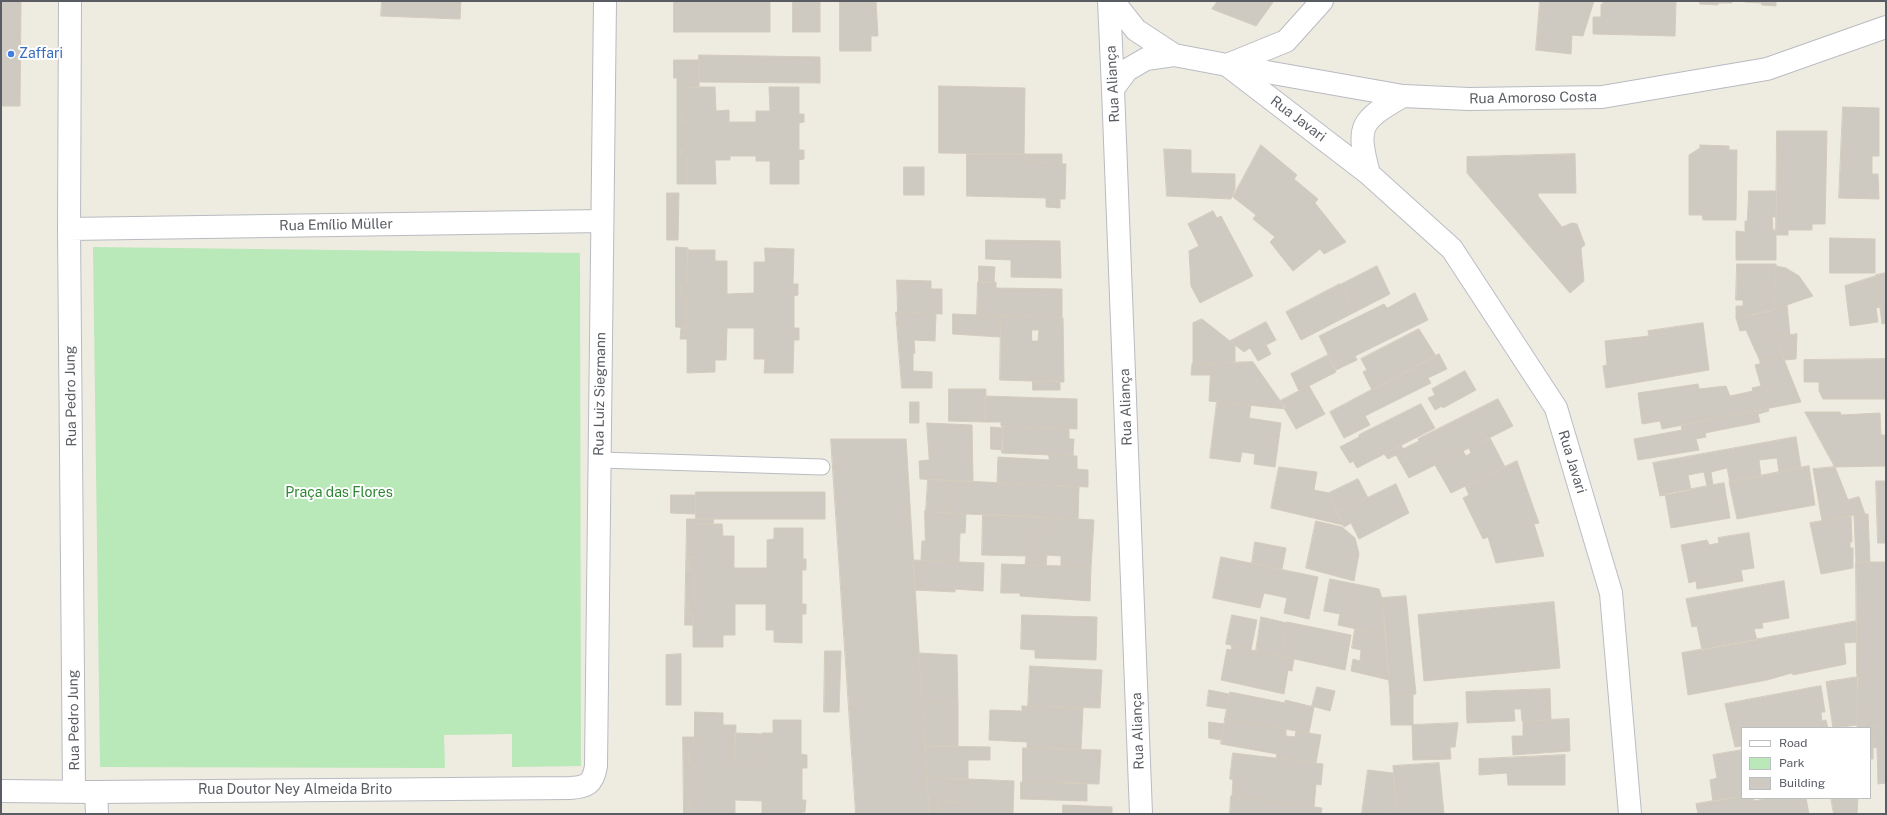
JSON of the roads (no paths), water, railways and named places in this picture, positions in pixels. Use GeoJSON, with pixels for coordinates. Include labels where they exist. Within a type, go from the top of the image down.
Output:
{"type":"FeatureCollection","features":[{"type":"Feature","properties":{"kind":"street","name":"Rua Pedro Jung"},"geometry":{"type":"LineString","coordinates":[[70,1],[69,229],[74,791]]}},
{"type":"Feature","properties":{"kind":"street","name":"Rua Luiz Siegmann"},"geometry":{"type":"LineString","coordinates":[[588,784],[594,777],[596,766],[606,1]]}},
{"type":"Feature","properties":{"kind":"street","name":"Rua Aliança"},"geometry":{"type":"LineString","coordinates":[[1109,1],[1141,814]]}},
{"type":"Feature","properties":{"kind":"street","name":"Rua Amoroso Costa"},"geometry":{"type":"LineString","coordinates":[[1113,1],[1136,30],[1174,55]]}},
{"type":"Feature","properties":{"kind":"street"},"geometry":{"type":"LineString","coordinates":[[1227,65],[1286,41],[1322,1]]}},
{"type":"Feature","properties":{"kind":"street","name":"Rua Amoroso Costa"},"geometry":{"type":"LineString","coordinates":[[1113,89],[1127,70],[1146,59],[1174,55],[1403,96],[1469,99],[1602,97],[1767,69],[1886,27]]}},
{"type":"Feature","properties":{"kind":"street","name":"Rua Javari"},"geometry":{"type":"LineString","coordinates":[[1227,65],[1370,174],[1452,250],[1556,408],[1611,593],[1630,814]]}},
{"type":"Feature","properties":{"kind":"street"},"geometry":{"type":"LineString","coordinates":[[1370,174],[1362,141],[1363,129],[1370,118],[1403,96]]}},
{"type":"Feature","properties":{"kind":"street","name":"Rua Emílio Müller"},"geometry":{"type":"LineString","coordinates":[[69,229],[602,221]]}},
{"type":"Feature","properties":{"kind":"street","name":"Rua Doutor Ney Almeida Brito"},"geometry":{"type":"LineString","coordinates":[[1,791],[96,792],[570,788],[588,784]]}},
{"type":"Feature","properties":{"kind":"street"},"geometry":{"type":"LineString","coordinates":[[96,792],[97,814]]}},
{"type":"Feature","properties":{"kind":"lane"},"geometry":{"type":"LineString","coordinates":[[600,460],[822,467]]}},
{"type":"Feature","properties":{"kind":"place","name":"Zaffari"},"geometry":{"type":"Point","coordinates":[11,54]}},
{"type":"Feature","properties":{"kind":"park label","name":"Praça das Flores"},"geometry":{"type":"Point","coordinates":[339,493]}}]}
